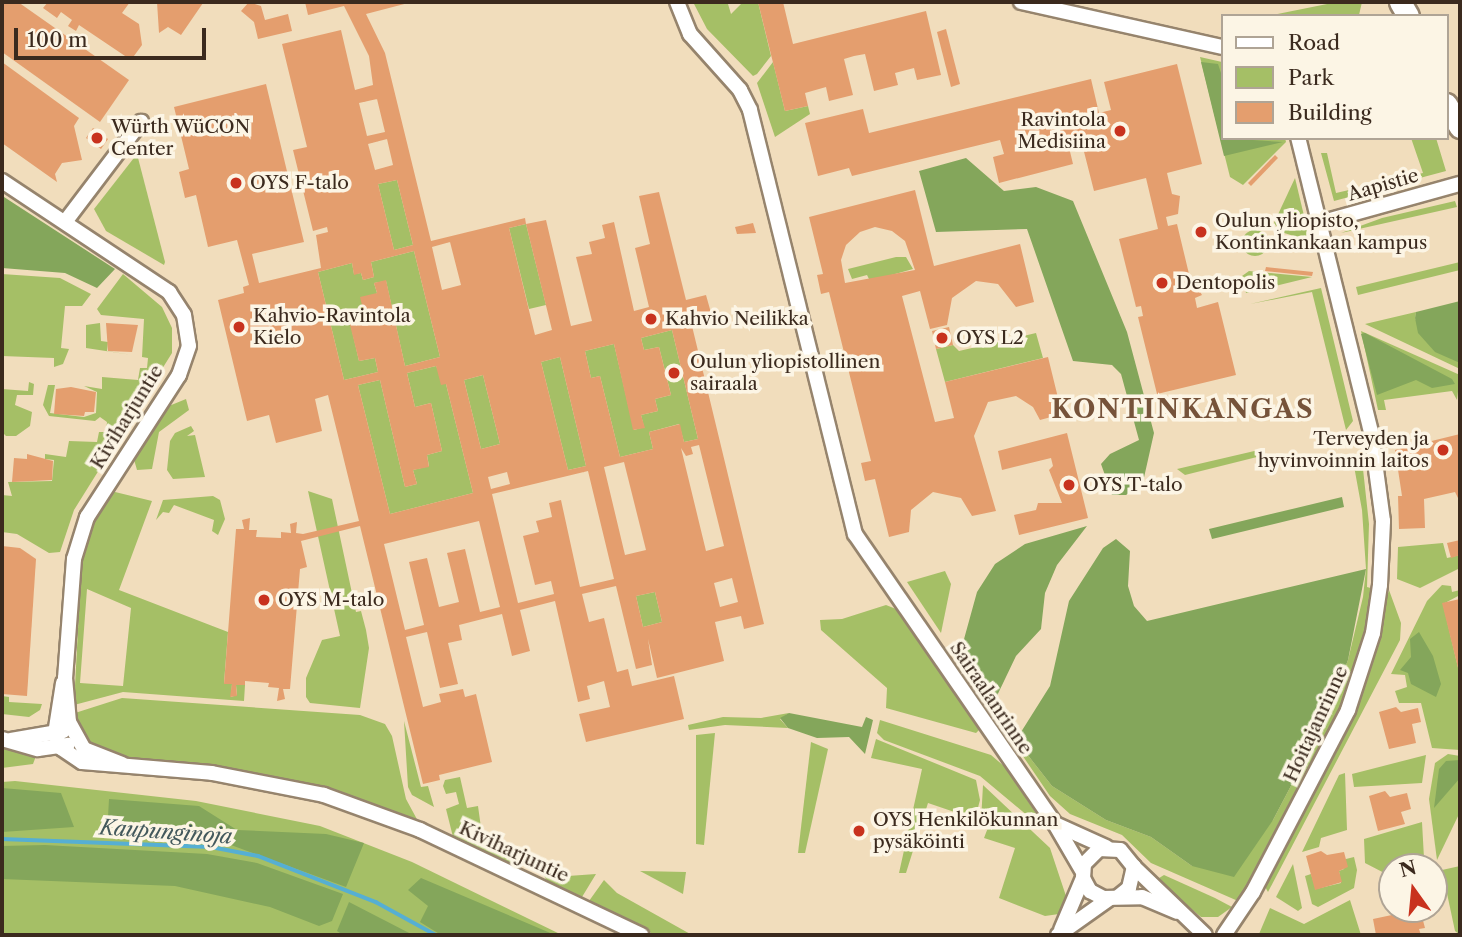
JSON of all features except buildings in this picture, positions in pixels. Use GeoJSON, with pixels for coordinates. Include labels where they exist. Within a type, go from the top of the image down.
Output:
{"type":"FeatureCollection","features":[{"type":"Feature","properties":{"kind":"main road"},"geometry":{"type":"LineString","coordinates":[[1448,107],[1460,127]]}},
{"type":"Feature","properties":{"kind":"street","name":"Sairaalanrinne"},"geometry":{"type":"LineString","coordinates":[[677,2],[690,34],[740,90],[750,110],[855,534],[1055,824],[1083,875]]}},
{"type":"Feature","properties":{"kind":"street"},"geometry":{"type":"LineString","coordinates":[[1021,2],[1220,47]]}},
{"type":"Feature","properties":{"kind":"street"},"geometry":{"type":"LineString","coordinates":[[65,222],[141,122]]}},
{"type":"Feature","properties":{"kind":"street"},"geometry":{"type":"LineString","coordinates":[[1298,140],[1319,223]]}},
{"type":"Feature","properties":{"kind":"street","name":"Kiviharjuntie"},"geometry":{"type":"LineString","coordinates":[[2,181],[169,292],[184,315],[188,346],[179,375],[87,517],[79,537],[65,678]]}},
{"type":"Feature","properties":{"kind":"street","name":"Aapistie"},"geometry":{"type":"LineString","coordinates":[[1319,223],[1460,184]]}},
{"type":"Feature","properties":{"kind":"street","name":"Hoitajanrinne"},"geometry":{"type":"LineString","coordinates":[[1224,935],[1253,892],[1348,710],[1370,646],[1379,597],[1382,521],[1373,446],[1319,223]]}},
{"type":"Feature","properties":{"kind":"street"},"geometry":{"type":"LineString","coordinates":[[65,678],[71,727],[77,742],[92,754],[122,764]]}},
{"type":"Feature","properties":{"kind":"street"},"geometry":{"type":"LineString","coordinates":[[65,678],[56,708],[55,734],[61,748],[92,765],[122,764]]}},
{"type":"Feature","properties":{"kind":"street"},"geometry":{"type":"LineString","coordinates":[[6,740],[55,734],[71,727]]}},
{"type":"Feature","properties":{"kind":"street"},"geometry":{"type":"LineString","coordinates":[[6,740],[38,750],[61,748],[77,742]]}},
{"type":"Feature","properties":{"kind":"street","name":"Kiviharjuntie"},"geometry":{"type":"LineString","coordinates":[[122,764],[271,783],[379,813],[641,935]]}},
{"type":"Feature","properties":{"kind":"street"},"geometry":{"type":"LineString","coordinates":[[1055,824],[1126,854],[1133,867],[1177,912],[1205,935]]}},
{"type":"Feature","properties":{"kind":"street"},"geometry":{"type":"LineString","coordinates":[[1059,935],[1093,852],[1106,847]]}},
{"type":"Feature","properties":{"kind":"street"},"geometry":{"type":"LineString","coordinates":[[1059,935],[1133,881],[1133,867]]}},
{"type":"Feature","properties":{"kind":"street"},"geometry":{"type":"LineString","coordinates":[[1083,875],[1090,891],[1114,897],[1142,897],[1177,912]]}},
{"type":"Feature","properties":{"kind":"green space"},"geometry":{"type":"Polygon","coordinates":[[[693,2],[728,4],[731,14],[743,2],[758,2],[771,56],[757,74],[753,76],[707,29],[693,2]]]}},
{"type":"Feature","properties":{"kind":"green space"},"geometry":{"type":"Polygon","coordinates":[[[1337,2],[1362,2],[1359,14],[1277,14],[1337,2]]]}},
{"type":"Feature","properties":{"kind":"green space"},"geometry":{"type":"Polygon","coordinates":[[[1200,57],[1220,62],[1220,137],[1200,57]]]}},
{"type":"Feature","properties":{"kind":"green space"},"geometry":{"type":"Polygon","coordinates":[[[773,62],[785,111],[808,106],[810,114],[775,137],[757,83],[773,62]]]}},
{"type":"Feature","properties":{"kind":"green space"},"geometry":{"type":"Polygon","coordinates":[[[1201,62],[1218,64],[1220,70],[1220,140],[1201,62]]]}},
{"type":"Feature","properties":{"kind":"green space"},"geometry":{"type":"Polygon","coordinates":[[[1220,140],[1283,142],[1224,156],[1220,140]]]}},
{"type":"Feature","properties":{"kind":"green space"},"geometry":{"type":"Polygon","coordinates":[[[1221,140],[1286,140],[1243,185],[1230,177],[1221,140]]]}},
{"type":"Feature","properties":{"kind":"green space"},"geometry":{"type":"Polygon","coordinates":[[[1412,140],[1437,140],[1446,171],[1334,201],[1321,153],[1327,153],[1336,193],[1423,173],[1412,140]]]}},
{"type":"Feature","properties":{"kind":"green space"},"geometry":{"type":"Polygon","coordinates":[[[137,154],[164,265],[106,231],[94,209],[137,154]]]}},
{"type":"Feature","properties":{"kind":"green space"},"geometry":{"type":"Polygon","coordinates":[[[966,158],[1004,191],[1036,187],[1073,201],[1127,332],[1154,433],[1143,482],[1126,495],[1112,495],[1101,464],[1110,454],[1139,440],[1121,374],[1112,365],[1073,361],[1027,229],[936,232],[919,171],[966,158]]]}},
{"type":"Feature","properties":{"kind":"green space"},"geometry":{"type":"Polygon","coordinates":[[[1295,178],[1310,241],[1281,232],[1274,223],[1295,178]]]}},
{"type":"Feature","properties":{"kind":"green space"},"geometry":{"type":"Polygon","coordinates":[[[397,180],[413,245],[394,250],[378,184],[397,180]]]}},
{"type":"Feature","properties":{"kind":"green space"},"geometry":{"type":"Polygon","coordinates":[[[4,197],[115,269],[97,288],[65,273],[2,268],[4,197]]]}},
{"type":"Feature","properties":{"kind":"green space"},"geometry":{"type":"Polygon","coordinates":[[[1455,201],[1457,207],[1341,233],[1382,218],[1455,201]]]}},
{"type":"Feature","properties":{"kind":"green space"},"geometry":{"type":"Polygon","coordinates":[[[526,224],[546,305],[529,309],[509,228],[526,224]]]}},
{"type":"Feature","properties":{"kind":"green space"},"geometry":{"type":"Polygon","coordinates":[[[1255,230],[1264,234],[1268,243],[1264,252],[1255,256],[1246,252],[1242,243],[1246,234],[1255,230]]]}},
{"type":"Feature","properties":{"kind":"green space"},"geometry":{"type":"Polygon","coordinates":[[[414,251],[440,357],[405,366],[386,281],[374,283],[377,293],[363,309],[348,313],[359,361],[375,358],[378,372],[344,380],[318,272],[352,263],[354,274],[361,273],[363,280],[374,277],[371,262],[414,251]]]}},
{"type":"Feature","properties":{"kind":"green space"},"geometry":{"type":"Polygon","coordinates":[[[906,257],[913,269],[870,281],[867,275],[852,279],[848,269],[906,257]]]}},
{"type":"Feature","properties":{"kind":"green space"},"geometry":{"type":"Polygon","coordinates":[[[1460,262],[1460,270],[1358,295],[1356,287],[1460,262]]]}},
{"type":"Feature","properties":{"kind":"green space"},"geometry":{"type":"Polygon","coordinates":[[[1249,271],[1312,277],[1246,293],[1242,276],[1249,271]]]}},
{"type":"Feature","properties":{"kind":"green space"},"geometry":{"type":"Polygon","coordinates":[[[2,274],[60,278],[91,294],[82,306],[65,306],[61,348],[69,349],[63,364],[54,367],[54,358],[2,356],[2,274]]]}},
{"type":"Feature","properties":{"kind":"green space"},"geometry":{"type":"Polygon","coordinates":[[[123,274],[162,307],[172,328],[172,353],[74,510],[60,552],[49,553],[17,534],[2,532],[2,495],[12,496],[8,482],[52,481],[54,460],[45,459],[45,454],[66,457],[69,441],[97,442],[99,432],[106,432],[107,422],[100,417],[95,421],[49,416],[43,405],[48,385],[55,385],[50,413],[84,417],[96,413],[97,392],[84,386],[102,389],[102,377],[138,380],[140,368],[147,368],[148,358],[142,357],[144,319],[101,315],[97,309],[123,274]]]}},
{"type":"Feature","properties":{"kind":"green space"},"geometry":{"type":"Polygon","coordinates":[[[1321,288],[1353,421],[1346,430],[1312,292],[1250,304],[1321,288]]]}},
{"type":"Feature","properties":{"kind":"green space"},"geometry":{"type":"Polygon","coordinates":[[[1460,301],[1460,363],[1435,352],[1418,333],[1415,318],[1416,312],[1460,301]]]}},
{"type":"Feature","properties":{"kind":"green space"},"geometry":{"type":"Polygon","coordinates":[[[1416,312],[1415,319],[1460,363],[1460,369],[1365,324],[1416,312]]]}},
{"type":"Feature","properties":{"kind":"green space"},"geometry":{"type":"Polygon","coordinates":[[[100,323],[101,341],[108,342],[107,351],[132,355],[86,348],[86,325],[100,323]]]}},
{"type":"Feature","properties":{"kind":"green space"},"geometry":{"type":"Polygon","coordinates":[[[672,330],[698,439],[684,442],[679,424],[649,432],[653,449],[620,457],[600,376],[591,378],[585,351],[614,344],[634,430],[644,427],[641,415],[658,411],[655,399],[671,395],[659,347],[644,350],[641,338],[672,330]]]}},
{"type":"Feature","properties":{"kind":"green space"},"geometry":{"type":"Polygon","coordinates":[[[1361,331],[1460,375],[1457,400],[1452,391],[1384,400],[1386,410],[1378,410],[1361,331]]]}},
{"type":"Feature","properties":{"kind":"green space"},"geometry":{"type":"Polygon","coordinates":[[[1036,333],[1043,358],[945,382],[936,349],[953,345],[959,351],[1036,333]]]}},
{"type":"Feature","properties":{"kind":"green space"},"geometry":{"type":"Polygon","coordinates":[[[1365,333],[1452,379],[1455,384],[1432,388],[1416,380],[1377,395],[1361,334],[1365,333]]]}},
{"type":"Feature","properties":{"kind":"green space"},"geometry":{"type":"Polygon","coordinates":[[[560,357],[586,466],[568,470],[541,362],[560,357]]]}},
{"type":"Feature","properties":{"kind":"green space"},"geometry":{"type":"Polygon","coordinates":[[[436,366],[446,384],[473,493],[390,514],[358,385],[380,380],[405,487],[417,484],[413,470],[429,466],[427,455],[442,451],[431,403],[415,407],[407,373],[436,366]]]}},
{"type":"Feature","properties":{"kind":"green space"},"geometry":{"type":"Polygon","coordinates":[[[483,375],[500,444],[481,449],[464,380],[483,375]]]}},
{"type":"Feature","properties":{"kind":"green space"},"geometry":{"type":"Polygon","coordinates":[[[29,382],[34,384],[33,395],[17,395],[15,405],[32,412],[30,426],[16,436],[6,436],[2,432],[2,389],[28,391],[29,382]]]}},
{"type":"Feature","properties":{"kind":"green space"},"geometry":{"type":"Polygon","coordinates":[[[186,399],[189,410],[159,432],[152,469],[137,470],[133,456],[164,408],[186,399]]]}},
{"type":"Feature","properties":{"kind":"green space"},"geometry":{"type":"Polygon","coordinates":[[[191,426],[194,431],[187,436],[195,435],[205,477],[173,479],[167,470],[170,441],[175,433],[191,426]]]}},
{"type":"Feature","properties":{"kind":"green space"},"geometry":{"type":"Polygon","coordinates":[[[1263,449],[1265,455],[1185,475],[1177,469],[1263,449]]]}},
{"type":"Feature","properties":{"kind":"green space"},"geometry":{"type":"Polygon","coordinates":[[[1352,455],[1361,460],[1363,469],[1369,524],[1367,587],[1374,589],[1360,656],[1334,725],[1238,901],[1151,863],[1122,835],[1070,814],[1050,796],[1014,743],[1016,740],[1052,786],[1106,820],[1151,837],[1192,866],[1273,820],[1323,725],[1348,660],[1363,597],[1366,569],[1362,510],[1352,455]]]}},
{"type":"Feature","properties":{"kind":"green space"},"geometry":{"type":"Polygon","coordinates":[[[111,491],[152,501],[119,590],[228,632],[224,683],[232,684],[231,697],[237,695],[236,685],[245,685],[244,701],[123,692],[74,705],[82,553],[89,527],[111,491]],[[87,589],[80,683],[123,686],[131,608],[87,589]]]}},
{"type":"Feature","properties":{"kind":"green space"},"geometry":{"type":"Polygon","coordinates":[[[308,491],[332,499],[356,612],[361,611],[366,630],[369,648],[360,708],[310,703],[306,697],[306,678],[322,640],[340,636],[308,491]]]}},
{"type":"Feature","properties":{"kind":"green space"},"geometry":{"type":"Polygon","coordinates":[[[213,496],[220,500],[225,519],[218,535],[212,531],[214,520],[174,505],[169,513],[163,512],[156,520],[163,500],[213,496]]]}},
{"type":"Feature","properties":{"kind":"green space"},"geometry":{"type":"Polygon","coordinates":[[[1342,497],[1344,507],[1212,539],[1209,529],[1342,497]]]}},
{"type":"Feature","properties":{"kind":"green space"},"geometry":{"type":"Polygon","coordinates":[[[1087,526],[1057,565],[1045,593],[1041,629],[1016,656],[994,702],[961,650],[977,592],[995,564],[1025,544],[1087,526]]]}},
{"type":"Feature","properties":{"kind":"green space"},"geometry":{"type":"Polygon","coordinates":[[[1116,539],[1130,551],[1128,586],[1134,606],[1147,621],[1366,569],[1348,660],[1323,725],[1273,820],[1234,877],[1192,866],[1151,837],[1106,820],[1052,786],[1016,740],[1050,686],[1069,601],[1103,548],[1116,539]]]}},
{"type":"Feature","properties":{"kind":"green space"},"geometry":{"type":"Polygon","coordinates":[[[1443,543],[1447,558],[1460,555],[1460,568],[1420,588],[1397,579],[1398,547],[1443,543]]]}},
{"type":"Feature","properties":{"kind":"green space"},"geometry":{"type":"Polygon","coordinates":[[[945,571],[951,584],[941,633],[907,582],[945,571]]]}},
{"type":"Feature","properties":{"kind":"green space"},"geometry":{"type":"Polygon","coordinates":[[[1442,585],[1451,586],[1452,592],[1460,590],[1460,595],[1443,604],[1460,676],[1460,750],[1432,748],[1421,703],[1399,703],[1395,691],[1407,687],[1405,675],[1391,674],[1427,601],[1442,585]]]}},
{"type":"Feature","properties":{"kind":"green space"},"geometry":{"type":"Polygon","coordinates":[[[1389,590],[1401,623],[1400,640],[1268,892],[1264,885],[1357,705],[1389,590]]]}},
{"type":"Feature","properties":{"kind":"green space"},"geometry":{"type":"Polygon","coordinates":[[[655,592],[662,622],[643,627],[636,596],[655,592]]]}},
{"type":"Feature","properties":{"kind":"green space"},"geometry":{"type":"Polygon","coordinates":[[[886,605],[901,611],[979,730],[976,733],[886,708],[887,688],[821,630],[820,620],[842,619],[886,605]]]}},
{"type":"Feature","properties":{"kind":"green space"},"geometry":{"type":"Polygon","coordinates":[[[1419,632],[1433,656],[1441,684],[1436,697],[1411,684],[1408,673],[1400,670],[1411,657],[1410,639],[1419,632]]]}},
{"type":"Feature","properties":{"kind":"green space"},"geometry":{"type":"Polygon","coordinates":[[[2,696],[9,697],[9,702],[42,704],[40,710],[29,717],[2,714],[2,696]]]}},
{"type":"Feature","properties":{"kind":"green space"},"geometry":{"type":"Polygon","coordinates":[[[122,698],[360,715],[385,724],[392,736],[406,799],[419,823],[315,785],[264,774],[102,754],[91,747],[75,713],[122,698]]]}},
{"type":"Feature","properties":{"kind":"green space"},"geometry":{"type":"Polygon","coordinates":[[[789,713],[780,719],[788,728],[725,725],[689,730],[688,725],[723,717],[761,718],[789,713]]]}},
{"type":"Feature","properties":{"kind":"green space"},"geometry":{"type":"Polygon","coordinates":[[[789,713],[862,727],[866,717],[873,720],[865,754],[849,737],[817,738],[788,728],[780,718],[789,713]]]}},
{"type":"Feature","properties":{"kind":"green space"},"geometry":{"type":"Polygon","coordinates":[[[880,720],[991,755],[1005,767],[1044,825],[1041,827],[980,776],[884,740],[877,733],[880,720]]]}},
{"type":"Feature","properties":{"kind":"green space"},"geometry":{"type":"Polygon","coordinates":[[[404,721],[421,787],[428,786],[434,807],[412,795],[408,787],[404,721]]]}},
{"type":"Feature","properties":{"kind":"green space"},"geometry":{"type":"Polygon","coordinates":[[[715,733],[704,845],[696,844],[696,735],[715,733]]]}},
{"type":"Feature","properties":{"kind":"green space"},"geometry":{"type":"Polygon","coordinates":[[[876,739],[976,780],[980,800],[975,819],[928,803],[906,873],[899,873],[922,769],[871,758],[876,739]]]}},
{"type":"Feature","properties":{"kind":"green space"},"geometry":{"type":"Polygon","coordinates":[[[811,742],[828,749],[805,853],[798,853],[811,742]]]}},
{"type":"Feature","properties":{"kind":"green space"},"geometry":{"type":"Polygon","coordinates":[[[2,747],[36,756],[33,764],[2,768],[2,747]]]}},
{"type":"Feature","properties":{"kind":"green space"},"geometry":{"type":"Polygon","coordinates":[[[1448,754],[1460,756],[1460,812],[1440,853],[1436,853],[1429,799],[1435,763],[1448,754]]]}},
{"type":"Feature","properties":{"kind":"green space"},"geometry":{"type":"Polygon","coordinates":[[[1426,755],[1422,783],[1354,787],[1352,774],[1426,755]]]}},
{"type":"Feature","properties":{"kind":"green space"},"geometry":{"type":"Polygon","coordinates":[[[1460,760],[1460,778],[1434,808],[1439,769],[1446,761],[1460,760]]]}},
{"type":"Feature","properties":{"kind":"green space"},"geometry":{"type":"Polygon","coordinates":[[[1345,773],[1347,830],[1321,838],[1319,847],[1302,852],[1339,775],[1345,773]]]}},
{"type":"Feature","properties":{"kind":"green space"},"geometry":{"type":"Polygon","coordinates":[[[460,777],[467,808],[478,806],[483,842],[514,858],[513,864],[453,837],[446,809],[459,804],[456,792],[446,794],[443,786],[445,780],[460,777]]]}},
{"type":"Feature","properties":{"kind":"green space"},"geometry":{"type":"Polygon","coordinates":[[[15,781],[196,801],[320,826],[412,862],[562,935],[2,935],[2,782],[15,781]]]}},
{"type":"Feature","properties":{"kind":"green space"},"geometry":{"type":"Polygon","coordinates":[[[983,785],[1050,848],[1068,902],[1059,914],[1045,916],[999,898],[1015,848],[984,838],[989,825],[981,821],[983,785]]]}},
{"type":"Feature","properties":{"kind":"green space"},"geometry":{"type":"Polygon","coordinates":[[[2,788],[61,793],[74,827],[2,832],[2,788]]]}},
{"type":"Feature","properties":{"kind":"green space"},"geometry":{"type":"Polygon","coordinates":[[[109,799],[199,806],[237,830],[326,834],[364,843],[346,887],[231,845],[107,835],[109,799]]]}},
{"type":"Feature","properties":{"kind":"green space"},"geometry":{"type":"Polygon","coordinates":[[[1422,822],[1424,853],[1378,853],[1378,870],[1365,863],[1364,839],[1422,822]]]}},
{"type":"Feature","properties":{"kind":"green space"},"geometry":{"type":"Polygon","coordinates":[[[45,845],[207,854],[257,863],[343,894],[332,921],[319,926],[270,907],[175,886],[2,879],[2,846],[45,845]]]}},
{"type":"Feature","properties":{"kind":"green space"},"geometry":{"type":"Polygon","coordinates":[[[1354,857],[1357,870],[1354,888],[1318,907],[1312,904],[1305,876],[1311,874],[1316,889],[1341,883],[1339,871],[1344,869],[1346,859],[1354,857]]]}},
{"type":"Feature","properties":{"kind":"green space"},"geometry":{"type":"Polygon","coordinates":[[[1293,864],[1302,908],[1298,911],[1276,897],[1293,864]]]}},
{"type":"Feature","properties":{"kind":"green space"},"geometry":{"type":"Polygon","coordinates":[[[1460,866],[1460,935],[1455,931],[1448,898],[1448,869],[1460,866]]]}},
{"type":"Feature","properties":{"kind":"green space"},"geometry":{"type":"Polygon","coordinates":[[[547,870],[554,877],[596,874],[582,897],[547,881],[543,874],[547,870]]]}},
{"type":"Feature","properties":{"kind":"green space"},"geometry":{"type":"Polygon","coordinates":[[[640,871],[686,872],[683,894],[640,871]]]}},
{"type":"Feature","properties":{"kind":"green space"},"geometry":{"type":"Polygon","coordinates":[[[1164,875],[1232,907],[1218,917],[1201,917],[1156,880],[1164,875]]]}},
{"type":"Feature","properties":{"kind":"green space"},"geometry":{"type":"Polygon","coordinates":[[[421,878],[555,935],[441,935],[420,922],[428,906],[408,890],[421,878]]]}},
{"type":"Feature","properties":{"kind":"green space"},"geometry":{"type":"Polygon","coordinates":[[[604,880],[617,893],[692,935],[655,935],[589,901],[604,880]]]}},
{"type":"Feature","properties":{"kind":"green space"},"geometry":{"type":"Polygon","coordinates":[[[1350,900],[1361,935],[1259,934],[1270,908],[1304,924],[1350,900]]]}},
{"type":"Feature","properties":{"kind":"green space"},"geometry":{"type":"Polygon","coordinates":[[[349,902],[413,935],[343,935],[337,931],[349,902]]]}},
{"type":"Feature","properties":{"kind":"waterway","name":"Kaupunginoja"},"geometry":{"type":"LineString","coordinates":[[2,839],[211,847],[258,856],[376,902],[436,935]]}},
{"type":"Feature","properties":{"kind":"place","name":"Ravintola Medisiina"},"geometry":{"type":"Point","coordinates":[1120,131]}},
{"type":"Feature","properties":{"kind":"place","name":"Würth WüCON Center"},"geometry":{"type":"Point","coordinates":[97,138]}},
{"type":"Feature","properties":{"kind":"place","name":"OYS F-talo"},"geometry":{"type":"Point","coordinates":[236,183]}},
{"type":"Feature","properties":{"kind":"place","name":"Oulun yliopisto, Kontinkankaan kampus"},"geometry":{"type":"Point","coordinates":[1201,232]}},
{"type":"Feature","properties":{"kind":"place","name":"Dentopolis"},"geometry":{"type":"Point","coordinates":[1162,283]}},
{"type":"Feature","properties":{"kind":"place","name":"Kahvio Neilikka"},"geometry":{"type":"Point","coordinates":[651,319]}},
{"type":"Feature","properties":{"kind":"place","name":"Kahvio-Ravintola Kielo"},"geometry":{"type":"Point","coordinates":[239,327]}},
{"type":"Feature","properties":{"kind":"place","name":"OYS L2"},"geometry":{"type":"Point","coordinates":[942,338]}},
{"type":"Feature","properties":{"kind":"place","name":"Oulun yliopistollinen sairaala"},"geometry":{"type":"Point","coordinates":[674,373]}},
{"type":"Feature","properties":{"kind":"place","name":"Terveyden ja hyvinvoinnin laitos"},"geometry":{"type":"Point","coordinates":[1443,450]}},
{"type":"Feature","properties":{"kind":"place","name":"OYS T-talo"},"geometry":{"type":"Point","coordinates":[1069,485]}},
{"type":"Feature","properties":{"kind":"place","name":"OYS M-talo"},"geometry":{"type":"Point","coordinates":[264,600]}},
{"type":"Feature","properties":{"kind":"place","name":"OYS Henkilökunnan pysäköinti"},"geometry":{"type":"Point","coordinates":[859,831]}},
{"type":"Feature","properties":{"kind":"district","name":"KONTINKANGAS"},"geometry":{"type":"Point","coordinates":[1183,410]}}]}
